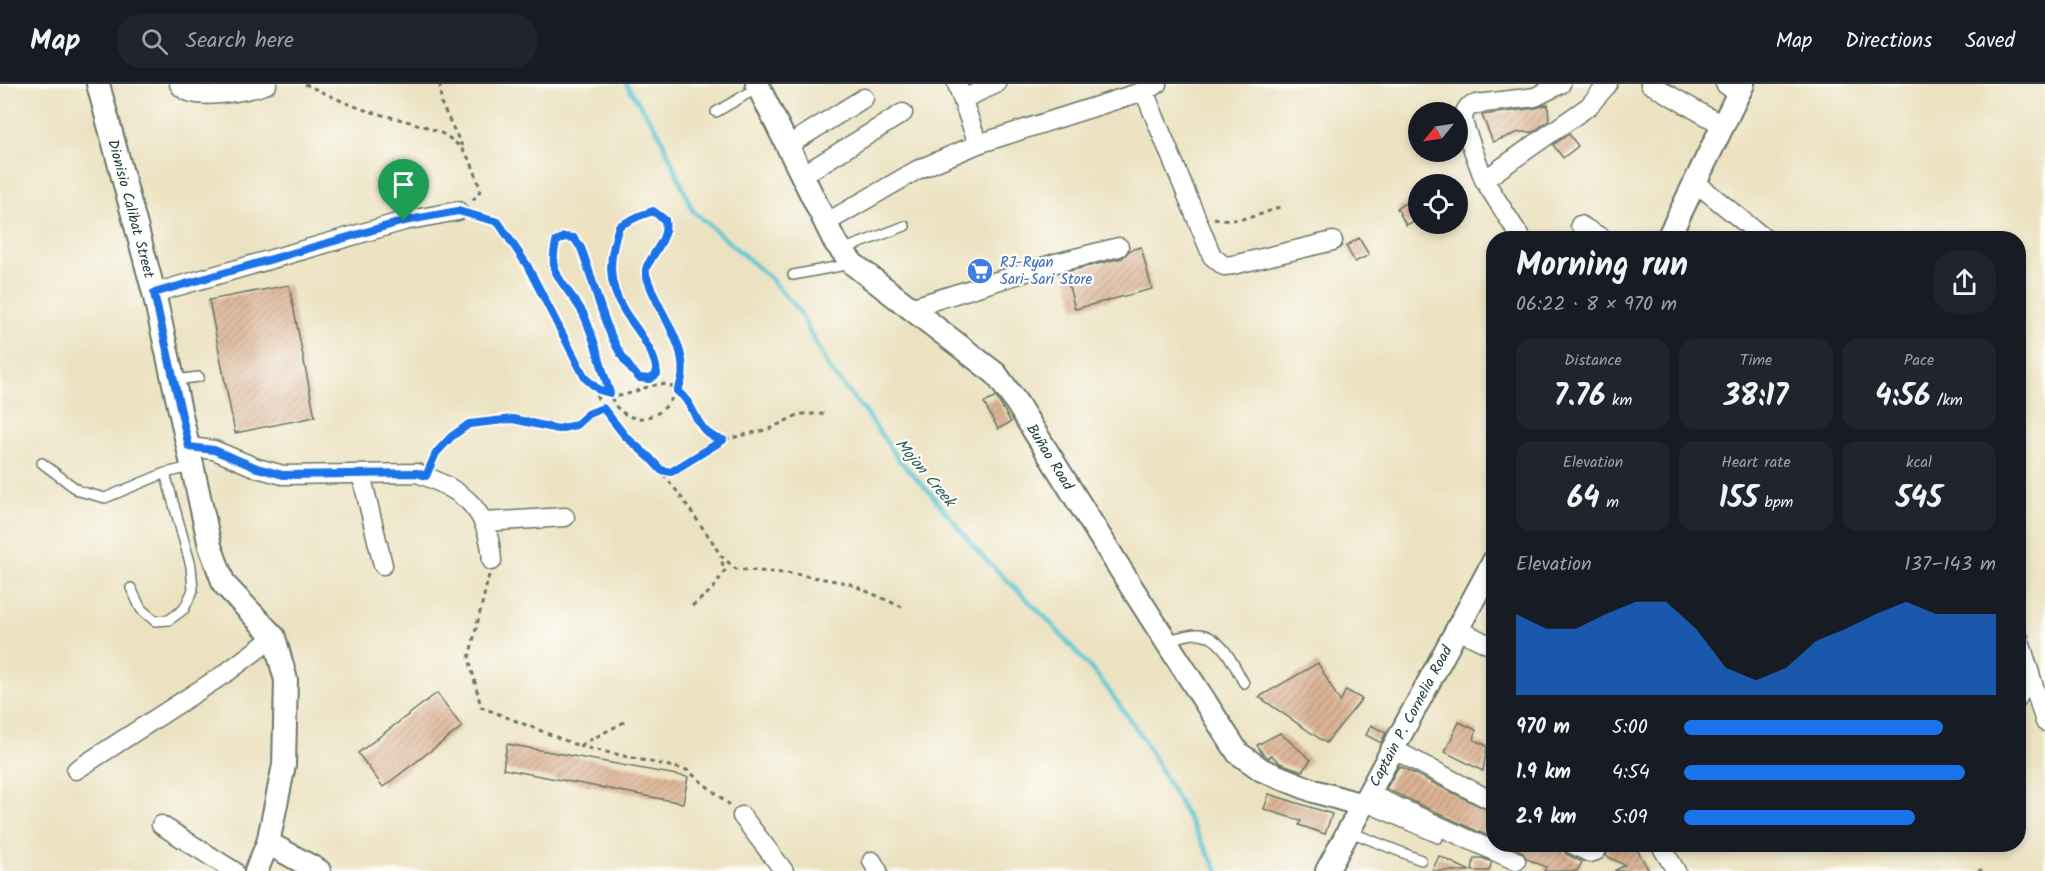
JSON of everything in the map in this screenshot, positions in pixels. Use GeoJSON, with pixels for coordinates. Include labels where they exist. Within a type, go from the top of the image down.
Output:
{"type":"FeatureCollection","features":[{"type":"Feature","properties":{"kind":"street","name":"Dionisio Calibat Street"},"geometry":{"type":"LineString","coordinates":[[98,84],[154,293],[210,546],[224,584],[274,637],[286,680],[284,765],[268,843],[256,871]]}},
{"type":"Feature","properties":{"kind":"street"},"geometry":{"type":"LineString","coordinates":[[179,84],[190,94],[211,95],[241,91],[267,84]]}},
{"type":"Feature","properties":{"kind":"street"},"geometry":{"type":"LineString","coordinates":[[978,144],[960,91],[996,84]]}},
{"type":"Feature","properties":{"kind":"street"},"geometry":{"type":"LineString","coordinates":[[1517,231],[1484,180],[1464,125],[1463,115],[1468,107],[1476,104],[1535,97],[1561,84]]}},
{"type":"Feature","properties":{"kind":"street"},"geometry":{"type":"LineString","coordinates":[[1484,180],[1589,105],[1608,84]]}},
{"type":"Feature","properties":{"kind":"street"},"geometry":{"type":"LineString","coordinates":[[1650,84],[1722,125]]}},
{"type":"Feature","properties":{"kind":"street","name":"Buñao Road"},"geometry":{"type":"LineString","coordinates":[[758,86],[824,224],[848,257],[996,374],[1018,405],[1238,753],[1262,770],[1314,790],[1365,799]]}},
{"type":"Feature","properties":{"kind":"street"},"geometry":{"type":"LineString","coordinates":[[824,224],[917,170],[978,144],[1151,87],[1194,214],[1212,256],[1224,266],[1233,265],[1333,241]]}},
{"type":"Feature","properties":{"kind":"street"},"geometry":{"type":"LineString","coordinates":[[1671,231],[1722,125],[1735,87]]}},
{"type":"Feature","properties":{"kind":"street"},"geometry":{"type":"LineString","coordinates":[[787,146],[864,98]]}},
{"type":"Feature","properties":{"kind":"street"},"geometry":{"type":"LineString","coordinates":[[801,176],[903,113]]}},
{"type":"Feature","properties":{"kind":"street"},"geometry":{"type":"LineString","coordinates":[[1695,182],[1755,231]]}},
{"type":"Feature","properties":{"kind":"street"},"geometry":{"type":"LineString","coordinates":[[154,293],[404,221],[458,211]]}},
{"type":"Feature","properties":{"kind":"street"},"geometry":{"type":"LineString","coordinates":[[1580,225],[1590,231]]}},
{"type":"Feature","properties":{"kind":"street"},"geometry":{"type":"LineString","coordinates":[[910,308],[1052,264],[1119,247]]}},
{"type":"Feature","properties":{"kind":"street"},"geometry":{"type":"LineString","coordinates":[[191,457],[214,450],[257,468],[283,475],[417,473],[426,476],[439,481],[466,498],[484,522],[491,539],[492,561]]}},
{"type":"Feature","properties":{"kind":"street"},"geometry":{"type":"LineString","coordinates":[[361,474],[383,565]]}},
{"type":"Feature","properties":{"kind":"street"},"geometry":{"type":"LineString","coordinates":[[484,522],[565,517]]}},
{"type":"Feature","properties":{"kind":"street","name":"Captain P. Cornelia Road"},"geometry":{"type":"LineString","coordinates":[[1327,871],[1486,575]]}},
{"type":"Feature","properties":{"kind":"street"},"geometry":{"type":"LineString","coordinates":[[1456,629],[1486,643]]}},
{"type":"Feature","properties":{"kind":"street"},"geometry":{"type":"LineString","coordinates":[[76,770],[226,673],[274,637]]}},
{"type":"Feature","properties":{"kind":"street"},"geometry":{"type":"LineString","coordinates":[[2026,692],[2045,722]]}},
{"type":"Feature","properties":{"kind":"street"},"geometry":{"type":"LineString","coordinates":[[1393,749],[1486,798]]}},
{"type":"Feature","properties":{"kind":"street"},"geometry":{"type":"LineString","coordinates":[[1365,799],[1486,849]]}},
{"type":"Feature","properties":{"kind":"street"},"geometry":{"type":"LineString","coordinates":[[742,816],[784,871]]}},
{"type":"Feature","properties":{"kind":"street"},"geometry":{"type":"LineString","coordinates":[[161,825],[234,871]]}},
{"type":"Feature","properties":{"kind":"street"},"geometry":{"type":"LineString","coordinates":[[268,843],[319,871]]}},
{"type":"Feature","properties":{"kind":"street"},"geometry":{"type":"LineString","coordinates":[[1494,852],[1516,861]]}},
{"type":"Feature","properties":{"kind":"street"},"geometry":{"type":"LineString","coordinates":[[1665,852],[1676,871]]}},
{"type":"Feature","properties":{"kind":"lane"},"geometry":{"type":"LineString","coordinates":[[716,112],[758,86]]}},
{"type":"Feature","properties":{"kind":"lane"},"geometry":{"type":"LineString","coordinates":[[793,275],[848,257],[905,226]]}},
{"type":"Feature","properties":{"kind":"lane"},"geometry":{"type":"LineString","coordinates":[[174,380],[199,377]]}},
{"type":"Feature","properties":{"kind":"lane"},"geometry":{"type":"LineString","coordinates":[[42,463],[79,490],[105,498],[165,474],[191,457]]}},
{"type":"Feature","properties":{"kind":"lane"},"geometry":{"type":"LineString","coordinates":[[131,588],[141,609],[155,621],[169,620],[184,609],[193,590],[191,566],[165,474]]}},
{"type":"Feature","properties":{"kind":"lane"},"geometry":{"type":"LineString","coordinates":[[1166,641],[1201,634],[1210,638],[1222,647],[1244,683]]}},
{"type":"Feature","properties":{"kind":"lane"},"geometry":{"type":"LineString","coordinates":[[1365,799],[1438,838]]}},
{"type":"Feature","properties":{"kind":"lane"},"geometry":{"type":"LineString","coordinates":[[1348,831],[1421,860]]}},
{"type":"Feature","properties":{"kind":"path"},"geometry":{"type":"LineString","coordinates":[[305,84],[363,110],[410,122],[440,133],[454,140],[464,150]]}},
{"type":"Feature","properties":{"kind":"path"},"geometry":{"type":"LineString","coordinates":[[440,84],[441,103],[477,174],[480,191],[473,202],[458,211]]}},
{"type":"Feature","properties":{"kind":"path"},"geometry":{"type":"LineString","coordinates":[[1194,214],[1222,220],[1238,220],[1260,216],[1283,205]]}},
{"type":"Feature","properties":{"kind":"path"},"geometry":{"type":"LineString","coordinates":[[458,211],[498,222],[527,265],[585,378],[603,408],[625,436],[661,470],[712,541],[725,570],[713,589],[692,606]]}},
{"type":"Feature","properties":{"kind":"path"},"geometry":{"type":"LineString","coordinates":[[653,211],[665,220],[667,231],[646,270],[649,285],[680,350],[682,371],[681,384],[677,391],[660,413],[641,419],[628,417],[614,405],[586,320],[576,299],[554,268],[553,254],[556,242],[564,237],[574,238],[581,248],[603,315],[627,366],[639,378],[650,379],[657,374],[656,361],[638,329],[624,311],[613,285],[610,265],[619,226],[653,211]]}},
{"type":"Feature","properties":{"kind":"path"},"geometry":{"type":"LineString","coordinates":[[585,378],[599,390],[617,396],[662,385],[671,386],[685,396],[702,429],[715,438],[723,440]]}},
{"type":"Feature","properties":{"kind":"path"},"geometry":{"type":"LineString","coordinates":[[426,476],[436,453],[451,437],[469,424],[513,419],[558,429],[576,425],[588,414],[603,408]]}},
{"type":"Feature","properties":{"kind":"path"},"geometry":{"type":"LineString","coordinates":[[661,470],[671,472],[723,440],[769,429],[800,414],[824,414]]}},
{"type":"Feature","properties":{"kind":"path"},"geometry":{"type":"LineString","coordinates":[[720,555],[736,569],[795,574],[848,583],[902,607]]}},
{"type":"Feature","properties":{"kind":"path"},"geometry":{"type":"LineString","coordinates":[[492,561],[469,658],[482,707],[579,746],[687,770],[742,816]]}},
{"type":"Feature","properties":{"kind":"path"},"geometry":{"type":"LineString","coordinates":[[579,746],[628,720]]}},
{"type":"Feature","properties":{"kind":"path"},"geometry":{"type":"LineString","coordinates":[[1978,871],[1986,869]]}},
{"type":"Feature","properties":{"kind":"building"},"geometry":{"type":"Polygon","coordinates":[[[1548,104],[1549,120],[1533,132],[1519,132],[1493,142],[1482,115],[1536,108],[1548,104]]]}},
{"type":"Feature","properties":{"kind":"building"},"geometry":{"type":"Polygon","coordinates":[[[1569,134],[1578,146],[1563,158],[1553,145],[1569,134]]]}},
{"type":"Feature","properties":{"kind":"building"},"geometry":{"type":"Polygon","coordinates":[[[1408,202],[1408,224],[1406,225],[1397,208],[1408,202]]]}},
{"type":"Feature","properties":{"kind":"building"},"geometry":{"type":"Polygon","coordinates":[[[1359,238],[1369,255],[1355,262],[1346,246],[1359,238]]]}},
{"type":"Feature","properties":{"kind":"building"},"geometry":{"type":"Polygon","coordinates":[[[1141,247],[1152,289],[1075,309],[1065,272],[1122,258],[1130,250],[1141,247]]]}},
{"type":"Feature","properties":{"kind":"building"},"geometry":{"type":"Polygon","coordinates":[[[289,285],[315,417],[235,433],[209,300],[289,285]]]}},
{"type":"Feature","properties":{"kind":"building"},"geometry":{"type":"Polygon","coordinates":[[[996,397],[1011,422],[998,429],[984,403],[996,397]]]}},
{"type":"Feature","properties":{"kind":"building"},"geometry":{"type":"Polygon","coordinates":[[[1318,663],[1340,702],[1346,690],[1362,699],[1326,743],[1259,697],[1318,663]]]}},
{"type":"Feature","properties":{"kind":"building"},"geometry":{"type":"Polygon","coordinates":[[[437,693],[462,727],[383,787],[358,753],[437,693]]]}},
{"type":"Feature","properties":{"kind":"building"},"geometry":{"type":"Polygon","coordinates":[[[1459,722],[1476,730],[1474,740],[1486,746],[1483,771],[1445,752],[1459,722]]]}},
{"type":"Feature","properties":{"kind":"building"},"geometry":{"type":"Polygon","coordinates":[[[1371,725],[1386,733],[1381,743],[1366,735],[1371,725]]]}},
{"type":"Feature","properties":{"kind":"building"},"geometry":{"type":"Polygon","coordinates":[[[1280,733],[1311,760],[1302,771],[1280,763],[1271,755],[1269,758],[1257,745],[1280,733]]]}},
{"type":"Feature","properties":{"kind":"building"},"geometry":{"type":"Polygon","coordinates":[[[507,744],[688,777],[683,803],[503,769],[507,744]]]}},
{"type":"Feature","properties":{"kind":"building"},"geometry":{"type":"Polygon","coordinates":[[[1399,766],[1486,809],[1486,835],[1386,789],[1399,766]]]}},
{"type":"Feature","properties":{"kind":"building"},"geometry":{"type":"Polygon","coordinates":[[[1269,794],[1332,814],[1325,834],[1299,825],[1301,821],[1264,809],[1269,794]]]}},
{"type":"Feature","properties":{"kind":"building"},"geometry":{"type":"Polygon","coordinates":[[[1522,852],[1565,852],[1582,862],[1577,871],[1544,871],[1546,867],[1527,859],[1522,852]]]}},
{"type":"Feature","properties":{"kind":"building"},"geometry":{"type":"Polygon","coordinates":[[[1608,852],[1638,852],[1649,871],[1614,871],[1625,865],[1606,856],[1608,852]]]}},
{"type":"Feature","properties":{"kind":"building"},"geometry":{"type":"Polygon","coordinates":[[[1439,856],[1470,871],[1432,871],[1439,856]]]}},
{"type":"Feature","properties":{"kind":"building"},"geometry":{"type":"Polygon","coordinates":[[[1474,858],[1492,862],[1489,871],[1472,871],[1474,858]]]}},
{"type":"Feature","properties":{"kind":"waterway","name":"Mojon Creek"},"geometry":{"type":"LineString","coordinates":[[626,84],[659,133],[693,211],[770,278],[799,311],[829,369],[867,414],[898,459],[932,495],[980,554],[1046,618],[1102,681],[1141,735],[1218,871]]}},
{"type":"Feature","properties":{"kind":"place","name":"RJ-Ryan Sari-Sari Store"},"geometry":{"type":"Point","coordinates":[980,271]}},
{"type":"Feature","properties":{"kind":"route"},"geometry":{"type":"LineString","coordinates":[[458,211],[498,222],[527,265],[585,378],[599,390],[610,393],[586,320],[576,299],[554,268],[553,254],[556,242],[564,237],[574,238],[589,267],[603,315],[627,366],[639,378],[650,379],[657,374],[656,361],[638,329],[624,311],[613,285],[610,265],[619,226],[653,211],[665,220],[667,231],[646,270],[649,285],[680,350],[682,371],[681,384],[677,391],[685,396],[702,429],[715,438],[723,440],[671,472],[661,470],[625,436],[603,408],[588,414],[576,425],[558,429],[513,419],[469,424],[451,437],[436,453],[426,476],[417,473],[283,475],[257,468],[214,450],[189,447],[154,293],[404,221],[458,211]]}}]}
